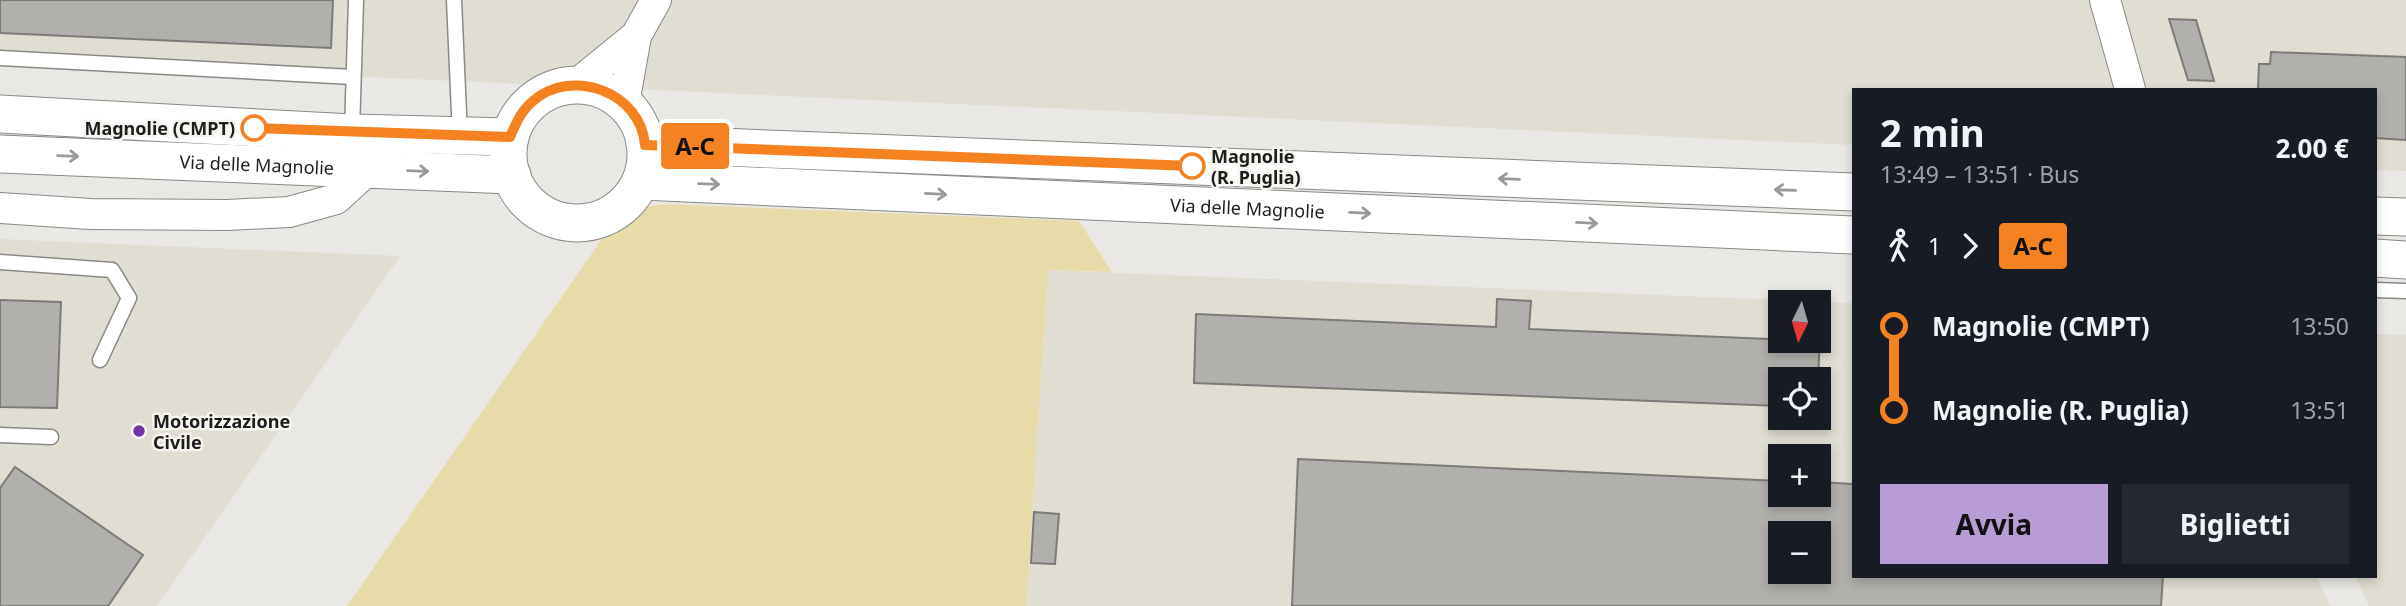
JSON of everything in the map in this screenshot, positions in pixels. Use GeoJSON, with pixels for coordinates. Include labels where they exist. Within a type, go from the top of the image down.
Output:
{"type":"FeatureCollection","features":[{"type":"Feature","properties":{"kind":"street"},"geometry":{"type":"LineString","coordinates":[[624,104],[636,36],[656,0]]}},
{"type":"Feature","properties":{"kind":"street"},"geometry":{"type":"LineString","coordinates":[[2105,0],[2130,88]]}},
{"type":"Feature","properties":{"kind":"street"},"geometry":{"type":"LineString","coordinates":[[577,84],[636,36]]}},
{"type":"Feature","properties":{"kind":"street"},"geometry":{"type":"LineString","coordinates":[[577,84],[599,88],[624,104],[635,115],[645,145],[646,159],[641,181],[631,198],[616,211],[598,220],[578,223],[558,220],[540,211],[525,198],[512,175],[508,160],[510,137],[519,116],[534,100],[554,88],[577,84]]}},
{"type":"Feature","properties":{"kind":"street","name":"Via delle Magnolie"},"geometry":{"type":"LineString","coordinates":[[0,114],[352,133],[510,137]]}},
{"type":"Feature","properties":{"kind":"street"},"geometry":{"type":"LineString","coordinates":[[645,145],[1852,192]]}},
{"type":"Feature","properties":{"kind":"street","name":"Via delle Magnolie"},"geometry":{"type":"LineString","coordinates":[[0,153],[512,175]]}},
{"type":"Feature","properties":{"kind":"street"},"geometry":{"type":"LineString","coordinates":[[0,208],[90,214],[289,212],[335,199],[369,169]]}},
{"type":"Feature","properties":{"kind":"street","name":"Via delle Magnolie"},"geometry":{"type":"LineString","coordinates":[[641,181],[1852,235]]}},
{"type":"Feature","properties":{"kind":"street"},"geometry":{"type":"LineString","coordinates":[[2377,216],[2406,217]]}},
{"type":"Feature","properties":{"kind":"street"},"geometry":{"type":"LineString","coordinates":[[2377,258],[2406,260]]}},
{"type":"Feature","properties":{"kind":"lane"},"geometry":{"type":"LineString","coordinates":[[352,133],[356,0]]}},
{"type":"Feature","properties":{"kind":"lane"},"geometry":{"type":"LineString","coordinates":[[454,0],[460,137]]}},
{"type":"Feature","properties":{"kind":"lane"},"geometry":{"type":"LineString","coordinates":[[0,58],[353,77]]}},
{"type":"Feature","properties":{"kind":"lane"},"geometry":{"type":"LineString","coordinates":[[0,262],[112,270],[130,298],[100,360]]}},
{"type":"Feature","properties":{"kind":"lane"},"geometry":{"type":"LineString","coordinates":[[2377,290],[2406,291]]}},
{"type":"Feature","properties":{"kind":"lane"},"geometry":{"type":"LineString","coordinates":[[0,435],[51,437]]}},
{"type":"Feature","properties":{"kind":"shaded area"},"geometry":{"type":"Polygon","coordinates":[[[0,0],[2406,0],[2406,171],[2377,170],[2377,88],[1852,88],[1852,145],[0,60],[0,0]]]}},
{"type":"Feature","properties":{"kind":"shaded area"},"geometry":{"type":"Polygon","coordinates":[[[664,204],[1079,221],[1112,272],[1048,270],[1026,606],[347,606],[606,233],[631,219],[641,208],[664,204]]]}},
{"type":"Feature","properties":{"kind":"shaded area","name":"Motorizzazione Civile"},"geometry":{"type":"Polygon","coordinates":[[[0,239],[400,256],[157,606],[0,606],[0,239]]]}},
{"type":"Feature","properties":{"kind":"shaded area"},"geometry":{"type":"Polygon","coordinates":[[[1048,270],[1768,300],[1768,354],[1830,354],[1831,302],[1852,303],[1852,578],[2317,578],[2330,606],[1026,606],[1048,270]]]}},
{"type":"Feature","properties":{"kind":"shaded area"},"geometry":{"type":"Polygon","coordinates":[[[2377,334],[2406,335],[2406,606],[2369,606],[2356,578],[2377,578],[2377,334]]]}},
{"type":"Feature","properties":{"kind":"building"},"geometry":{"type":"Polygon","coordinates":[[[0,0],[333,0],[331,48],[0,33],[0,0]]]}},
{"type":"Feature","properties":{"kind":"building"},"geometry":{"type":"Polygon","coordinates":[[[2169,19],[2196,20],[2214,81],[2188,80],[2169,19]]]}},
{"type":"Feature","properties":{"kind":"building"},"geometry":{"type":"Polygon","coordinates":[[[2271,52],[2406,57],[2406,140],[2377,138],[2377,88],[2258,88],[2259,64],[2270,64],[2271,52]]]}},
{"type":"Feature","properties":{"kind":"building"},"geometry":{"type":"Polygon","coordinates":[[[1497,299],[1531,301],[1529,329],[1768,339],[1768,354],[1819,354],[1819,367],[1768,367],[1768,406],[1194,383],[1196,314],[1496,327],[1497,299]]]}},
{"type":"Feature","properties":{"kind":"building"},"geometry":{"type":"Polygon","coordinates":[[[0,300],[61,302],[57,408],[0,407],[0,300]]]}},
{"type":"Feature","properties":{"kind":"building"},"geometry":{"type":"Polygon","coordinates":[[[1298,459],[1768,480],[1768,507],[1831,507],[1831,483],[1852,484],[1852,578],[2163,578],[2161,606],[1292,606],[1298,459]]]}},
{"type":"Feature","properties":{"kind":"building"},"geometry":{"type":"Polygon","coordinates":[[[15,467],[143,555],[108,606],[0,606],[0,488],[15,467]]]}},
{"type":"Feature","properties":{"kind":"building"},"geometry":{"type":"Polygon","coordinates":[[[1034,512],[1059,514],[1055,564],[1031,563],[1034,512]]]}},
{"type":"Feature","properties":{"kind":"bus line","name":"A-C"},"geometry":{"type":"LineString","coordinates":[[254,128],[510,137],[519,116],[534,100],[554,88],[577,84],[599,88],[619,99],[635,115],[645,136],[645,145],[1192,166]]}},
{"type":"Feature","properties":{"kind":"place","name":"Magnolie (CMPT)"},"geometry":{"type":"Point","coordinates":[254,128]}},
{"type":"Feature","properties":{"kind":"place","name":"Magnolie (R. Puglia)"},"geometry":{"type":"Point","coordinates":[1192,166]}},
{"type":"Feature","properties":{"kind":"place","name":"Motorizzazione Civile"},"geometry":{"type":"Point","coordinates":[139,431]}}]}
